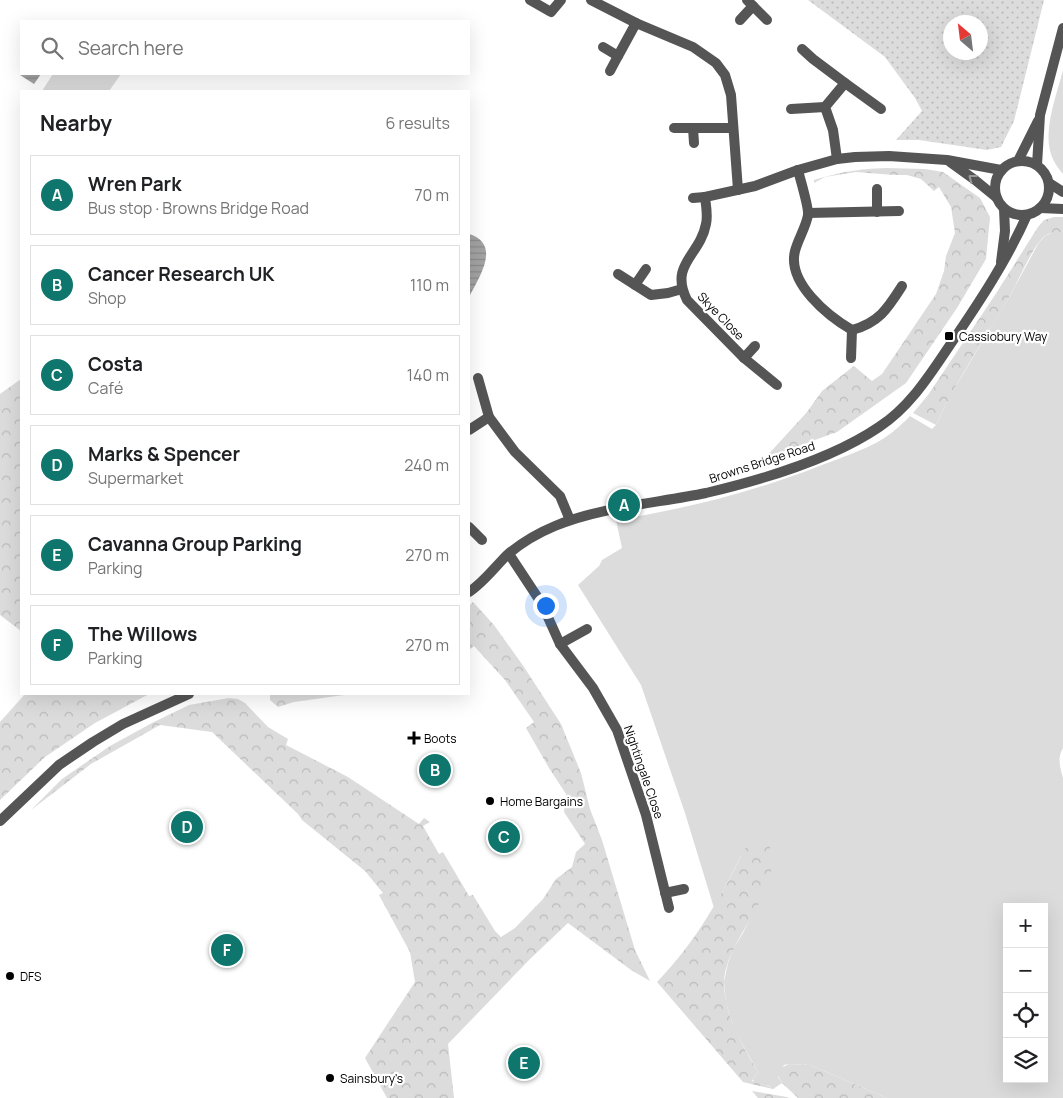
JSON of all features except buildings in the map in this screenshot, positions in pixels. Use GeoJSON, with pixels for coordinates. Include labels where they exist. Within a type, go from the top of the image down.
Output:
{"type":"FeatureCollection","features":[{"type":"Feature","properties":{"kind":"street"},"geometry":{"type":"LineString","coordinates":[[530,0],[552,12],[561,0]]}},
{"type":"Feature","properties":{"kind":"street"},"geometry":{"type":"LineString","coordinates":[[591,0],[636,23],[693,47],[716,63],[725,75],[731,95],[738,190]]}},
{"type":"Feature","properties":{"kind":"street"},"geometry":{"type":"LineString","coordinates":[[740,20],[750,3],[767,20]]}},
{"type":"Feature","properties":{"kind":"street"},"geometry":{"type":"LineString","coordinates":[[610,71],[636,23]]}},
{"type":"Feature","properties":{"kind":"street"},"geometry":{"type":"LineString","coordinates":[[1018,161],[1040,115],[1063,28]]}},
{"type":"Feature","properties":{"kind":"street"},"geometry":{"type":"LineString","coordinates":[[603,48],[618,56]]}},
{"type":"Feature","properties":{"kind":"street"},"geometry":{"type":"LineString","coordinates":[[802,49],[845,83],[881,108]]}},
{"type":"Feature","properties":{"kind":"street"},"geometry":{"type":"LineString","coordinates":[[791,109],[825,107],[845,83]]}},
{"type":"Feature","properties":{"kind":"street"},"geometry":{"type":"LineString","coordinates":[[825,107],[833,130],[837,159]]}},
{"type":"Feature","properties":{"kind":"street"},"geometry":{"type":"LineString","coordinates":[[1037,165],[1040,115]]}},
{"type":"Feature","properties":{"kind":"street"},"geometry":{"type":"LineString","coordinates":[[674,128],[732,128]]}},
{"type":"Feature","properties":{"kind":"street"},"geometry":{"type":"LineString","coordinates":[[693,128],[694,143]]}},
{"type":"Feature","properties":{"kind":"street"},"geometry":{"type":"LineString","coordinates":[[693,198],[738,190],[837,159],[889,156],[947,160],[1001,170]]}},
{"type":"Feature","properties":{"kind":"street"},"geometry":{"type":"LineString","coordinates":[[947,160],[975,180],[997,198],[1004,209],[1013,214],[1027,215],[1040,208],[1047,198],[1049,183]]}},
{"type":"Feature","properties":{"kind":"street"},"geometry":{"type":"LineString","coordinates":[[997,198],[995,184],[1001,170],[1018,161],[1037,165],[1049,183],[1063,192]]}},
{"type":"Feature","properties":{"kind":"street"},"geometry":{"type":"LineString","coordinates":[[798,170],[808,214],[794,252],[794,266],[802,286],[827,314],[852,330],[861,328],[880,318],[902,286]]}},
{"type":"Feature","properties":{"kind":"street"},"geometry":{"type":"LineString","coordinates":[[876,188],[877,212]]}},
{"type":"Feature","properties":{"kind":"street","name":"Skye Close"},"geometry":{"type":"LineString","coordinates":[[705,197],[706,224],[702,237],[682,270],[682,289],[687,300],[744,358],[777,385]]}},
{"type":"Feature","properties":{"kind":"street"},"geometry":{"type":"LineString","coordinates":[[1040,208],[1063,209]]}},
{"type":"Feature","properties":{"kind":"street","name":"Browns Bridge Road"},"geometry":{"type":"LineString","coordinates":[[1001,265],[1005,231],[1004,209]]}},
{"type":"Feature","properties":{"kind":"street"},"geometry":{"type":"LineString","coordinates":[[808,214],[899,211]]}},
{"type":"Feature","properties":{"kind":"street","name":"Browns Bridge Road"},"geometry":{"type":"LineString","coordinates":[[470,591],[509,554],[534,536],[570,520],[731,487],[808,462],[869,434],[891,418],[914,396],[981,299],[1015,241],[1027,215]]}},
{"type":"Feature","properties":{"kind":"street"},"geometry":{"type":"LineString","coordinates":[[636,285],[646,269]]}},
{"type":"Feature","properties":{"kind":"street","name":"Skye Close"},"geometry":{"type":"LineString","coordinates":[[618,274],[651,295],[682,289]]}},
{"type":"Feature","properties":{"kind":"street"},"geometry":{"type":"LineString","coordinates":[[851,358],[852,330]]}},
{"type":"Feature","properties":{"kind":"street","name":"Skye Close"},"geometry":{"type":"LineString","coordinates":[[744,358],[755,346]]}},
{"type":"Feature","properties":{"kind":"street"},"geometry":{"type":"LineString","coordinates":[[478,378],[489,416],[515,452],[560,496],[570,520]]}},
{"type":"Feature","properties":{"kind":"street"},"geometry":{"type":"LineString","coordinates":[[470,429],[489,416]]}},
{"type":"Feature","properties":{"kind":"street"},"geometry":{"type":"LineString","coordinates":[[470,528],[482,540]]}},
{"type":"Feature","properties":{"kind":"street","name":"Nightingale Close"},"geometry":{"type":"LineString","coordinates":[[509,554],[542,604],[560,644],[593,688],[617,730],[646,815],[669,908]]}},
{"type":"Feature","properties":{"kind":"street"},"geometry":{"type":"LineString","coordinates":[[560,644],[587,629]]}},
{"type":"Feature","properties":{"kind":"street"},"geometry":{"type":"LineString","coordinates":[[1,822],[59,765],[123,724],[187,695]]}},
{"type":"Feature","properties":{"kind":"street"},"geometry":{"type":"LineString","coordinates":[[665,893],[684,889]]}},
{"type":"Feature","properties":{"kind":"green space"},"geometry":{"type":"Polygon","coordinates":[[[808,0],[1044,0],[1014,121],[1001,147],[987,150],[919,140],[896,140],[922,111],[915,98],[885,57],[808,0]]]}},
{"type":"Feature","properties":{"kind":"green space"},"geometry":{"type":"Polygon","coordinates":[[[1063,70],[1063,174],[1052,157],[1049,134],[1052,112],[1063,70]]]}},
{"type":"Feature","properties":{"kind":"green space"},"geometry":{"type":"Polygon","coordinates":[[[52,75],[120,75],[110,90],[43,90],[52,75]]]}},
{"type":"Feature","properties":{"kind":"green space"},"geometry":{"type":"Polygon","coordinates":[[[886,168],[925,169],[943,172],[980,198],[990,217],[986,259],[957,308],[906,383],[837,432],[765,458],[807,412],[822,391],[854,366],[872,381],[882,374],[936,294],[944,271],[946,256],[955,233],[951,207],[939,187],[934,191],[921,179],[907,175],[856,172],[826,177],[858,170],[886,168]]]}},
{"type":"Feature","properties":{"kind":"green space"},"geometry":{"type":"Polygon","coordinates":[[[825,177],[814,183],[814,180],[825,177]]]}},
{"type":"Feature","properties":{"kind":"green space"},"geometry":{"type":"Polygon","coordinates":[[[1063,217],[1063,232],[1054,232],[1047,235],[1036,246],[1012,292],[953,391],[936,425],[913,413],[928,395],[1038,227],[1044,220],[1063,217]]]}},
{"type":"Feature","properties":{"kind":"green space"},"geometry":{"type":"Polygon","coordinates":[[[1054,232],[1063,232],[1063,748],[1060,766],[1063,778],[1063,1098],[887,1098],[810,1065],[784,1065],[778,1077],[782,1083],[773,1089],[770,1086],[754,1083],[753,1079],[758,1072],[735,1031],[726,1003],[724,982],[733,949],[743,933],[770,877],[769,838],[741,856],[714,908],[685,813],[641,685],[578,585],[599,566],[602,560],[622,548],[616,520],[718,499],[793,476],[872,445],[893,432],[910,416],[932,429],[1038,244],[1045,236],[1054,232]]]}},
{"type":"Feature","properties":{"kind":"green space"},"geometry":{"type":"Polygon","coordinates":[[[20,380],[20,630],[0,615],[0,394],[20,380]]]}},
{"type":"Feature","properties":{"kind":"green space"},"geometry":{"type":"Polygon","coordinates":[[[473,602],[494,625],[561,724],[581,773],[590,809],[602,840],[635,950],[650,981],[631,970],[568,923],[530,959],[448,1044],[454,1098],[387,1098],[365,1058],[415,982],[410,952],[379,895],[383,893],[365,871],[302,820],[212,732],[160,725],[91,764],[31,810],[62,779],[110,746],[152,723],[189,705],[229,698],[238,699],[245,703],[268,727],[288,739],[286,745],[348,777],[419,824],[424,818],[430,822],[423,826],[439,854],[443,852],[469,896],[473,895],[495,931],[501,937],[515,928],[543,899],[556,879],[572,867],[576,852],[585,844],[564,812],[566,794],[526,728],[534,722],[505,680],[474,646],[470,649],[470,605],[473,602]]]}},
{"type":"Feature","properties":{"kind":"green space"},"geometry":{"type":"Polygon","coordinates":[[[24,695],[147,695],[95,723],[45,757],[0,800],[0,722],[24,695]]]}},
{"type":"Feature","properties":{"kind":"green space"},"geometry":{"type":"Polygon","coordinates":[[[270,695],[344,695],[294,702],[278,707],[270,700],[270,695]]]}},
{"type":"Feature","properties":{"kind":"green space"},"geometry":{"type":"Polygon","coordinates":[[[769,837],[771,877],[734,948],[725,972],[724,984],[727,1007],[731,1019],[740,1041],[758,1072],[752,1081],[775,1088],[773,1089],[743,1082],[657,982],[683,952],[706,919],[745,848],[769,837]]]}},
{"type":"Feature","properties":{"kind":"green space"},"geometry":{"type":"Polygon","coordinates":[[[789,1064],[810,1065],[887,1098],[798,1098],[782,1083],[777,1074],[779,1069],[789,1064]]]}},
{"type":"Feature","properties":{"kind":"green space"},"geometry":{"type":"Polygon","coordinates":[[[752,1091],[787,1097],[789,1098],[758,1098],[752,1091]]]}},
{"type":"Feature","properties":{"kind":"shaded area"},"geometry":{"type":"Polygon","coordinates":[[[20,75],[40,75],[34,84],[20,75]]]}},
{"type":"Feature","properties":{"kind":"shaded area"},"geometry":{"type":"Polygon","coordinates":[[[470,234],[479,239],[484,245],[486,253],[485,262],[470,295],[470,234]]]}},
{"type":"Feature","properties":{"kind":"place","name":"Cassiobury Way"},"geometry":{"type":"Point","coordinates":[949,336]}},
{"type":"Feature","properties":{"kind":"place","name":"Wren Park"},"geometry":{"type":"Point","coordinates":[624,505]}},
{"type":"Feature","properties":{"kind":"place","name":"Boots"},"geometry":{"type":"Point","coordinates":[414,738]}},
{"type":"Feature","properties":{"kind":"place","name":"Cancer Research UK"},"geometry":{"type":"Point","coordinates":[435,770]}},
{"type":"Feature","properties":{"kind":"place","name":"Home Bargains"},"geometry":{"type":"Point","coordinates":[490,801]}},
{"type":"Feature","properties":{"kind":"place","name":"Marks & Spencer"},"geometry":{"type":"Point","coordinates":[187,827]}},
{"type":"Feature","properties":{"kind":"place","name":"Costa"},"geometry":{"type":"Point","coordinates":[504,837]}},
{"type":"Feature","properties":{"kind":"place","name":"The Willows"},"geometry":{"type":"Point","coordinates":[227,950]}},
{"type":"Feature","properties":{"kind":"place","name":"DFS"},"geometry":{"type":"Point","coordinates":[10,976]}},
{"type":"Feature","properties":{"kind":"place","name":"Cavanna Group Parking"},"geometry":{"type":"Point","coordinates":[524,1063]}},
{"type":"Feature","properties":{"kind":"place","name":"Sainsbury's"},"geometry":{"type":"Point","coordinates":[330,1078]}}]}
